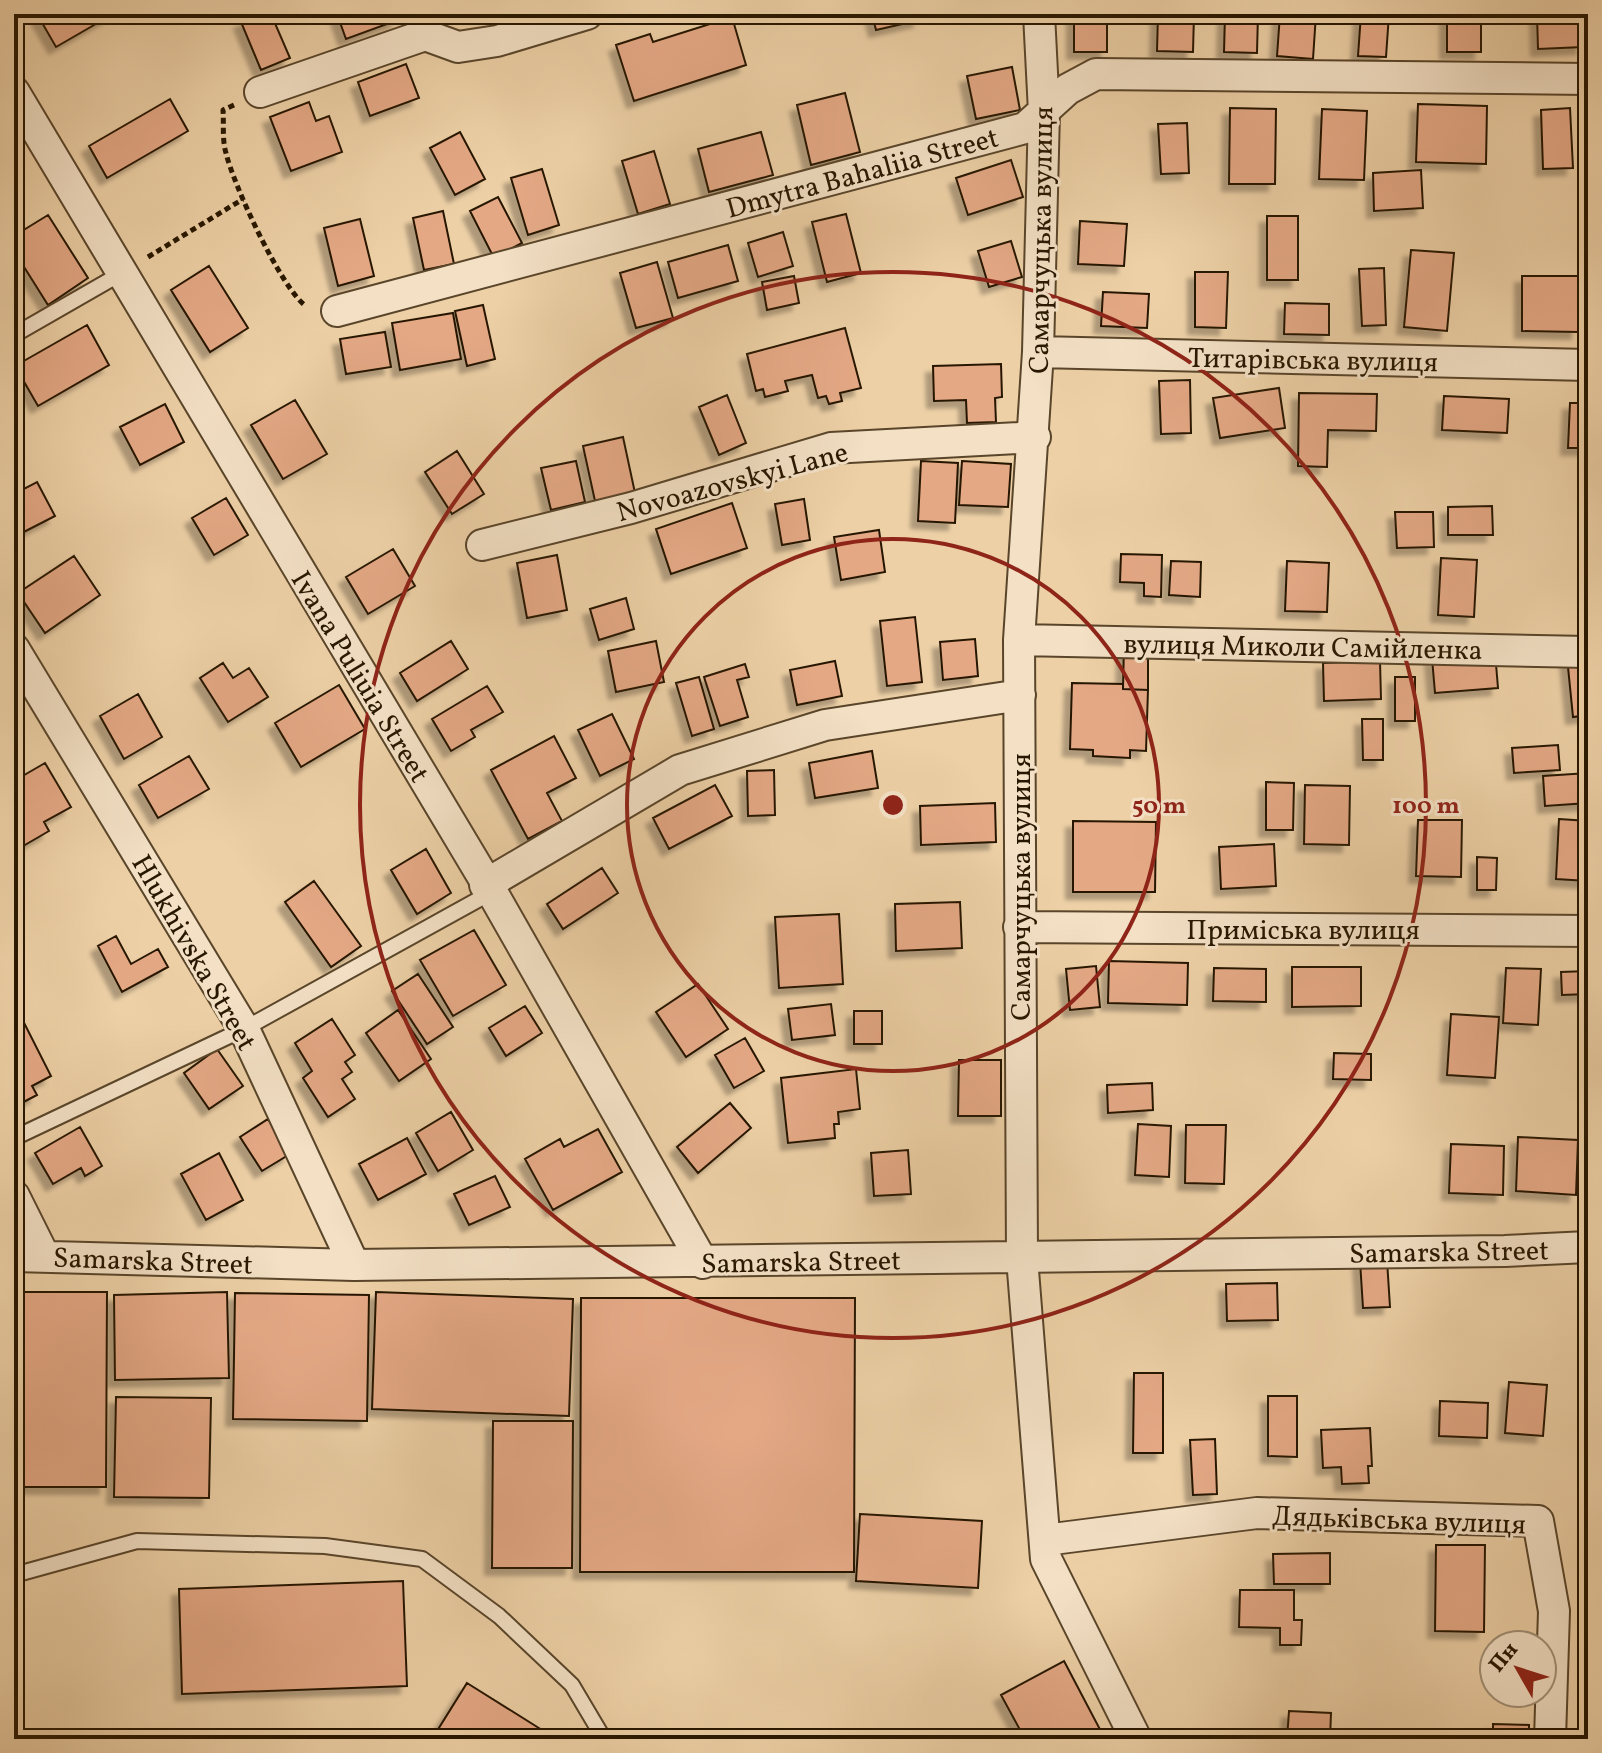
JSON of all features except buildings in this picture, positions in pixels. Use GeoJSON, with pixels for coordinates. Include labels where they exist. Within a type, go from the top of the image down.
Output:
{"type":"FeatureCollection","features":[{"type":"Feature","properties":{"kind":"street"},"geometry":{"type":"LineString","coordinates":[[260,92],[421,25],[458,47],[497,41],[587,14]]}},
{"type":"Feature","properties":{"kind":"street","name":"Самарчуцька вулиця"},"geometry":{"type":"LineString","coordinates":[[1039,14],[1044,112],[1038,352],[1035,437],[1019,640],[1022,1258],[1046,1559],[1136,1739]]}},
{"type":"Feature","properties":{"kind":"street","name":"Dmytra Bahaliia Street"},"geometry":{"type":"LineString","coordinates":[[337,311],[1025,128],[1068,89],[1096,74],[1588,79]]}},
{"type":"Feature","properties":{"kind":"street","name":"Ivana Puliuia Street"},"geometry":{"type":"LineString","coordinates":[[14,92],[488,888],[703,1263]]}},
{"type":"Feature","properties":{"kind":"street","name":"Титарівська вулиця"},"geometry":{"type":"LineString","coordinates":[[1038,352],[1588,365]]}},
{"type":"Feature","properties":{"kind":"street","name":"Novoazovskyi Lane"},"geometry":{"type":"LineString","coordinates":[[482,545],[631,508],[831,448],[1035,437]]}},
{"type":"Feature","properties":{"kind":"street","name":"вулиця Миколи Самійленка"},"geometry":{"type":"LineString","coordinates":[[1019,640],[1588,652]]}},
{"type":"Feature","properties":{"kind":"street","name":"Hlukhivska Street"},"geometry":{"type":"LineString","coordinates":[[14,649],[244,1029],[354,1265]]}},
{"type":"Feature","properties":{"kind":"street"},"geometry":{"type":"LineString","coordinates":[[488,888],[680,770],[825,725],[1020,695]]}},
{"type":"Feature","properties":{"kind":"street","name":"Приміська вулиця"},"geometry":{"type":"LineString","coordinates":[[1019,927],[1588,931]]}},
{"type":"Feature","properties":{"kind":"street"},"geometry":{"type":"LineString","coordinates":[[14,1196],[44,1256]]}},
{"type":"Feature","properties":{"kind":"street","name":"Samarska Street"},"geometry":{"type":"LineString","coordinates":[[14,1256],[354,1265],[703,1263],[1588,1247]]}},
{"type":"Feature","properties":{"kind":"street","name":"Дядьківська вулиця"},"geometry":{"type":"LineString","coordinates":[[1045,1540],[1257,1513],[1538,1521],[1554,1611],[1550,1739]]}},
{"type":"Feature","properties":{"kind":"lane"},"geometry":{"type":"LineString","coordinates":[[14,335],[122,273]]}},
{"type":"Feature","properties":{"kind":"lane"},"geometry":{"type":"LineString","coordinates":[[14,1138],[244,1029],[488,888]]}},
{"type":"Feature","properties":{"kind":"lane"},"geometry":{"type":"LineString","coordinates":[[14,1575],[137,1541],[325,1546],[422,1559],[499,1616],[572,1685],[604,1739]]}},
{"type":"Feature","properties":{"kind":"path"},"geometry":{"type":"LineString","coordinates":[[260,92],[223,110],[225,152],[243,199],[286,284],[300,302],[317,313],[337,311]]}},
{"type":"Feature","properties":{"kind":"path"},"geometry":{"type":"LineString","coordinates":[[122,273],[243,199]]}}]}
